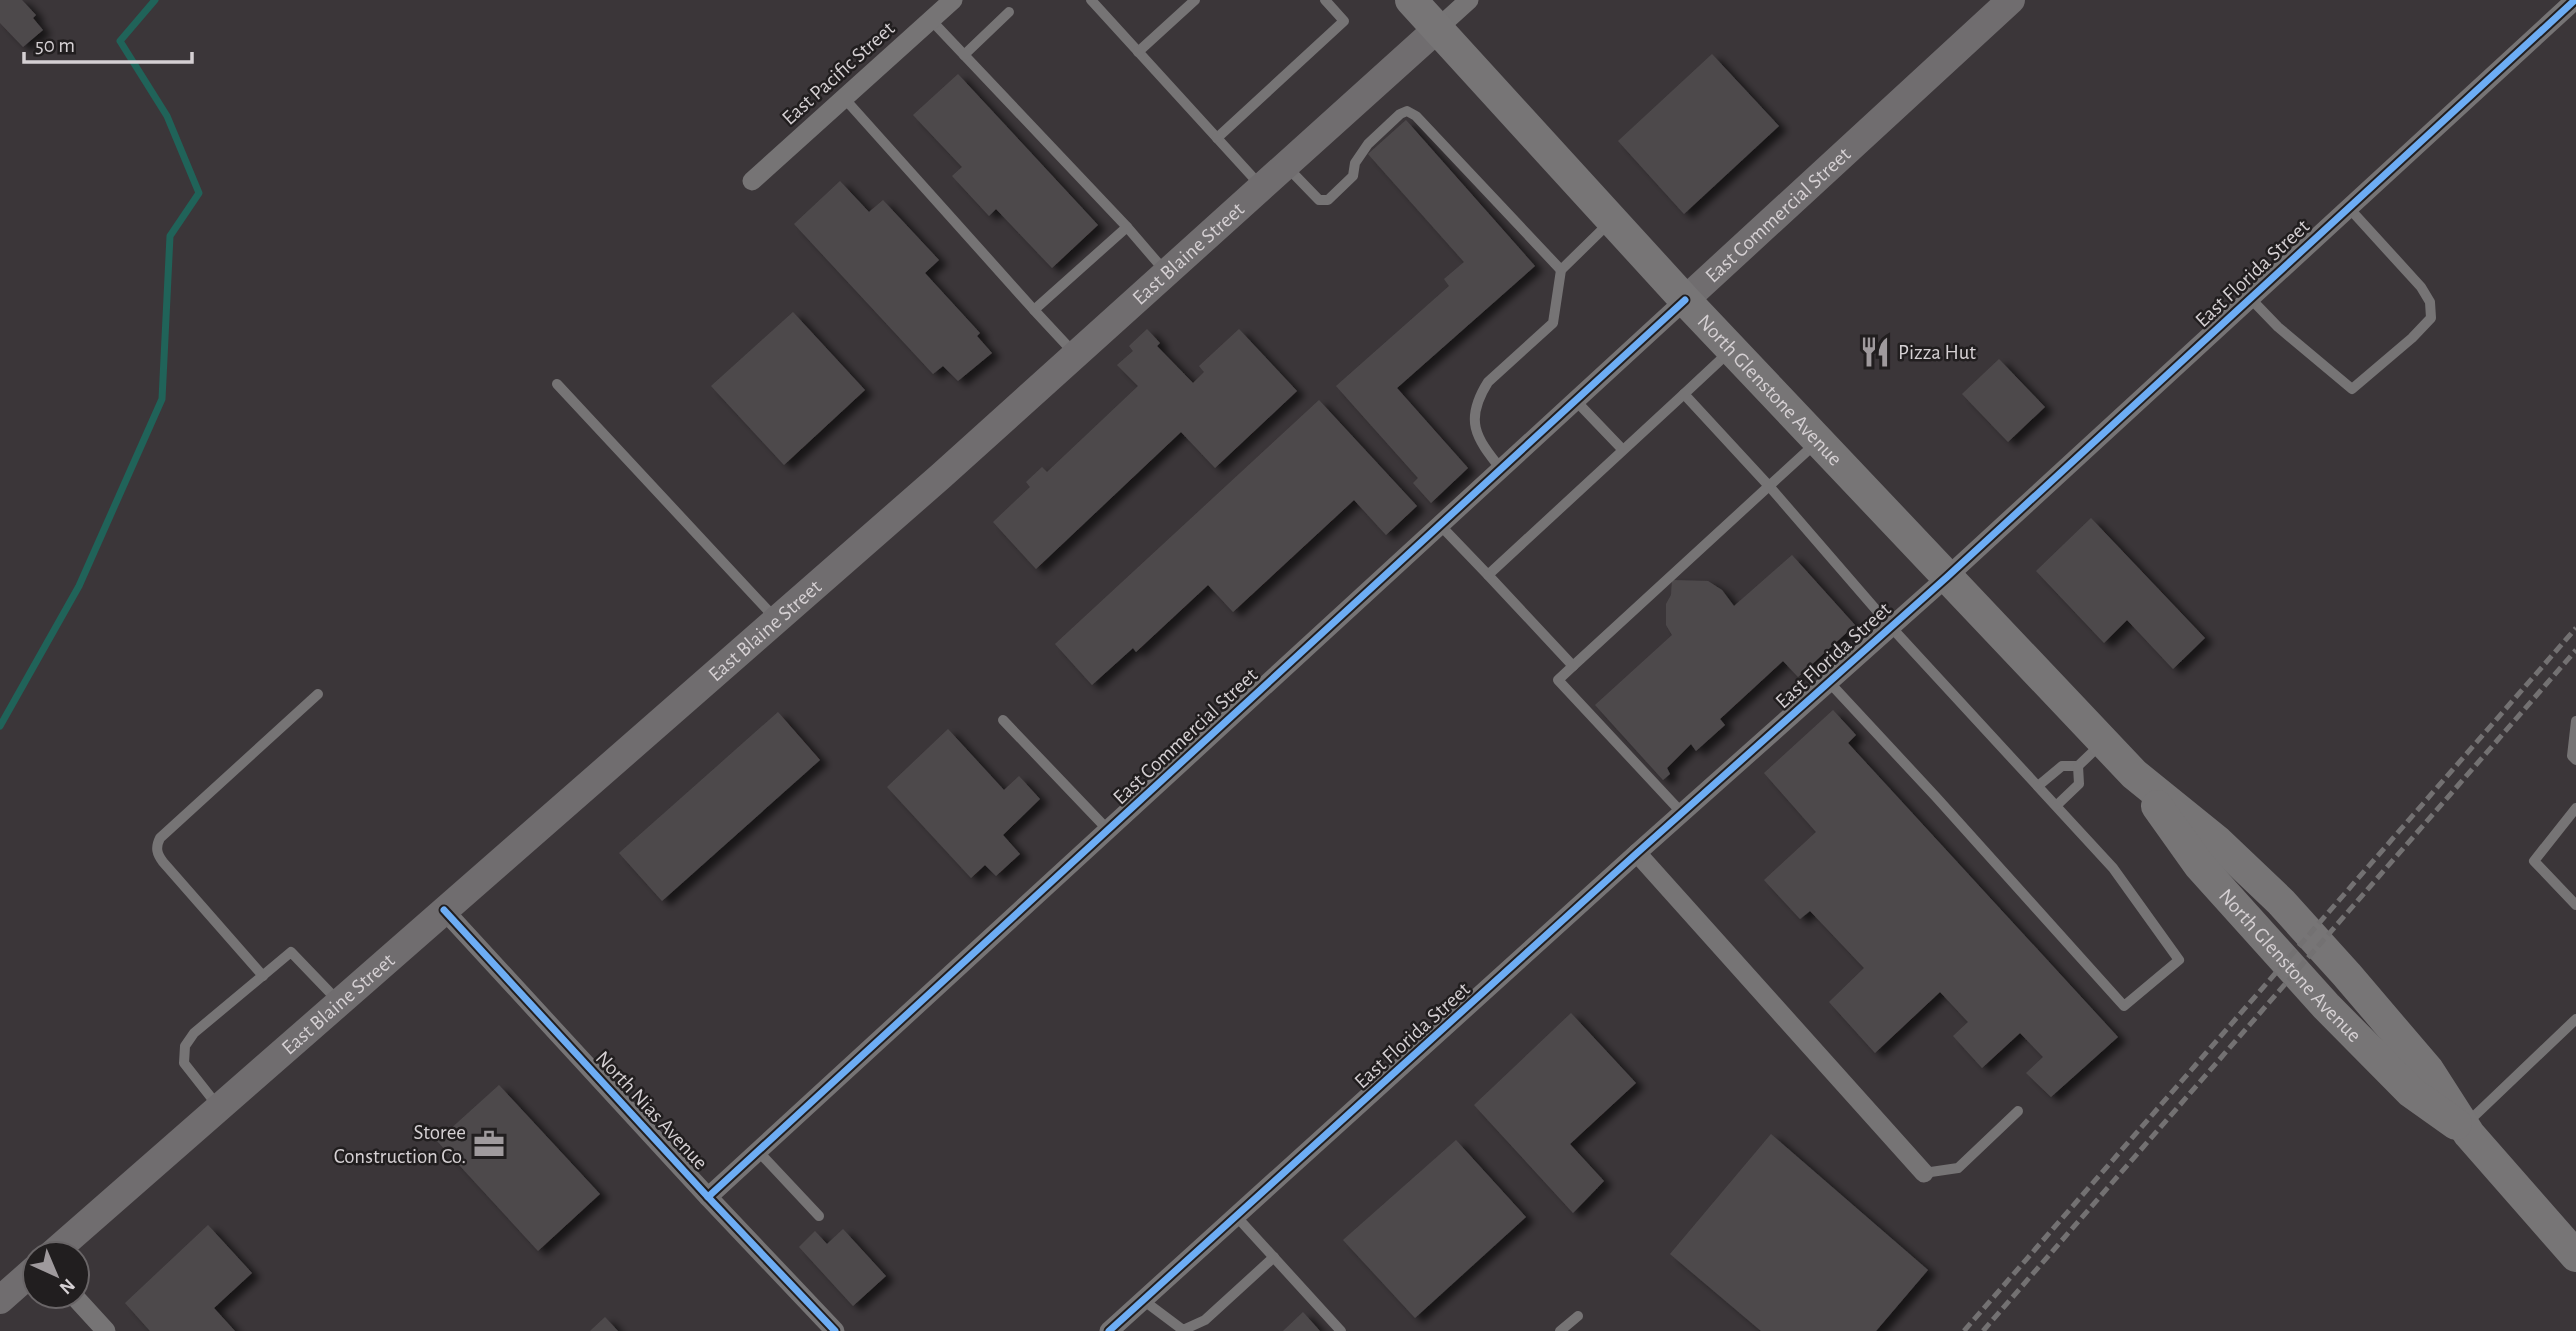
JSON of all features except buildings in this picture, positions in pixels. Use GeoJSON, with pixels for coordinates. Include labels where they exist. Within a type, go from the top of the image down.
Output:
{"type":"FeatureCollection","features":[{"type":"Feature","properties":{"kind":"main road","name":"North Glenstone Avenue"},"geometry":{"type":"LineString","coordinates":[[1411,0],[1685,300],[2134,774],[2199,865],[2326,1006],[2412,1093],[2467,1130],[2576,1254]]}},
{"type":"Feature","properties":{"kind":"street","name":"East Pacific Street"},"geometry":{"type":"LineString","coordinates":[[752,181],[953,0]]}},
{"type":"Feature","properties":{"kind":"street","name":"East Blaine Street"},"geometry":{"type":"LineString","coordinates":[[68,1240],[777,620],[1469,0]]}},
{"type":"Feature","properties":{"kind":"street","name":"East Commercial Street"},"geometry":{"type":"LineString","coordinates":[[708,1197],[2011,0]]}},
{"type":"Feature","properties":{"kind":"street","name":"East Florida Street"},"geometry":{"type":"LineString","coordinates":[[1109,1331],[1637,853],[1947,577],[2575,0]]}},
{"type":"Feature","properties":{"kind":"street"},"geometry":{"type":"LineString","coordinates":[[1637,853],[1924,1173]]}},
{"type":"Feature","properties":{"kind":"street","name":"North Nias Avenue"},"geometry":{"type":"LineString","coordinates":[[444,910],[835,1331]]}},
{"type":"Feature","properties":{"kind":"street"},"geometry":{"type":"LineString","coordinates":[[0,1300],[21,1281]]}},
{"type":"Feature","properties":{"kind":"street"},"geometry":{"type":"LineString","coordinates":[[87,1310],[106,1331]]}},
{"type":"Feature","properties":{"kind":"lane"},"geometry":{"type":"LineString","coordinates":[[1091,0],[1262,187]]}},
{"type":"Feature","properties":{"kind":"lane"},"geometry":{"type":"LineString","coordinates":[[1138,52],[1195,0]]}},
{"type":"Feature","properties":{"kind":"lane"},"geometry":{"type":"LineString","coordinates":[[1217,138],[1344,21],[1325,0]]}},
{"type":"Feature","properties":{"kind":"lane"},"geometry":{"type":"LineString","coordinates":[[964,55],[1009,12]]}},
{"type":"Feature","properties":{"kind":"lane"},"geometry":{"type":"LineString","coordinates":[[931,20],[1127,227],[1166,273]]}},
{"type":"Feature","properties":{"kind":"lane"},"geometry":{"type":"LineString","coordinates":[[844,98],[1075,355]]}},
{"type":"Feature","properties":{"kind":"lane"},"geometry":{"type":"LineString","coordinates":[[1286,166],[1319,200],[1328,200],[1353,176],[1355,163],[1368,144],[1400,114],[1407,111],[1416,116],[1561,270]]}},
{"type":"Feature","properties":{"kind":"lane"},"geometry":{"type":"LineString","coordinates":[[2250,298],[2278,327],[2352,388],[2412,338],[2431,318],[2430,302],[2421,287],[2348,208]]}},
{"type":"Feature","properties":{"kind":"lane"},"geometry":{"type":"LineString","coordinates":[[1501,469],[1481,445],[1475,429],[1473,417],[1477,405],[1488,382],[1553,323],[1561,270],[1612,220]]}},
{"type":"Feature","properties":{"kind":"lane"},"geometry":{"type":"LineString","coordinates":[[1034,310],[1127,227]]}},
{"type":"Feature","properties":{"kind":"lane"},"geometry":{"type":"LineString","coordinates":[[1488,575],[1732,350]]}},
{"type":"Feature","properties":{"kind":"lane"},"geometry":{"type":"LineString","coordinates":[[557,384],[777,620]]}},
{"type":"Feature","properties":{"kind":"lane"},"geometry":{"type":"LineString","coordinates":[[1684,394],[1769,486],[1891,627],[2113,869],[2179,960],[2124,1006],[1829,682]]}},
{"type":"Feature","properties":{"kind":"lane"},"geometry":{"type":"LineString","coordinates":[[1576,401],[1622,449]]}},
{"type":"Feature","properties":{"kind":"lane"},"geometry":{"type":"LineString","coordinates":[[1682,813],[1558,680],[1819,442]]}},
{"type":"Feature","properties":{"kind":"lane"},"geometry":{"type":"LineString","coordinates":[[1440,525],[1573,666]]}},
{"type":"Feature","properties":{"kind":"lane"},"geometry":{"type":"LineString","coordinates":[[262,976],[157,855],[156,846],[160,838],[318,694]]}},
{"type":"Feature","properties":{"kind":"lane"},"geometry":{"type":"LineString","coordinates":[[1003,720],[1108,830]]}},
{"type":"Feature","properties":{"kind":"lane"},"geometry":{"type":"LineString","coordinates":[[2576,722],[2572,756],[2576,760]]}},
{"type":"Feature","properties":{"kind":"lane"},"geometry":{"type":"LineString","coordinates":[[2038,786],[2062,766],[2078,766],[2104,742]]}},
{"type":"Feature","properties":{"kind":"lane"},"geometry":{"type":"LineString","coordinates":[[2056,805],[2079,784],[2078,766]]}},
{"type":"Feature","properties":{"kind":"lane"},"geometry":{"type":"LineString","coordinates":[[2576,808],[2534,861],[2576,905]]}},
{"type":"Feature","properties":{"kind":"lane"},"geometry":{"type":"LineString","coordinates":[[219,1108],[184,1063],[185,1046],[194,1033],[291,952],[339,1003]]}},
{"type":"Feature","properties":{"kind":"lane"},"geometry":{"type":"LineString","coordinates":[[2467,1130],[2576,1019]]}},
{"type":"Feature","properties":{"kind":"lane"},"geometry":{"type":"LineString","coordinates":[[1924,1173],[1958,1168],[2018,1111]]}},
{"type":"Feature","properties":{"kind":"lane"},"geometry":{"type":"LineString","coordinates":[[758,1151],[819,1216]]}},
{"type":"Feature","properties":{"kind":"lane"},"geometry":{"type":"LineString","coordinates":[[1237,1216],[1341,1331]]}},
{"type":"Feature","properties":{"kind":"lane"},"geometry":{"type":"LineString","coordinates":[[1143,1300],[1183,1330],[1205,1320],[1274,1257]]}},
{"type":"Feature","properties":{"kind":"lane"},"geometry":{"type":"LineString","coordinates":[[1560,1331],[1578,1316]]}},
{"type":"Feature","properties":{"kind":"waterway"},"geometry":{"type":"LineString","coordinates":[[0,726],[79,586],[162,399],[170,236],[199,193],[167,116],[120,41],[155,0]]}},
{"type":"Feature","properties":{"kind":"railway"},"geometry":{"type":"LineString","coordinates":[[1964,1331],[2576,628]]}},
{"type":"Feature","properties":{"kind":"railway"},"geometry":{"type":"LineString","coordinates":[[1983,1331],[2576,650]]}},
{"type":"Feature","properties":{"kind":"cycle path"},"geometry":{"type":"LineString","coordinates":[[1109,1331],[1637,853],[1947,577],[2575,0]]}},
{"type":"Feature","properties":{"kind":"cycle path"},"geometry":{"type":"LineString","coordinates":[[708,1197],[1685,300]]}},
{"type":"Feature","properties":{"kind":"cycle path"},"geometry":{"type":"LineString","coordinates":[[444,910],[835,1331]]}},
{"type":"Feature","properties":{"kind":"place","name":"Pizza Hut"},"geometry":{"type":"Point","coordinates":[1875,352]}},
{"type":"Feature","properties":{"kind":"place","name":"Storee Construction Co."},"geometry":{"type":"Point","coordinates":[489,1144]}}]}
